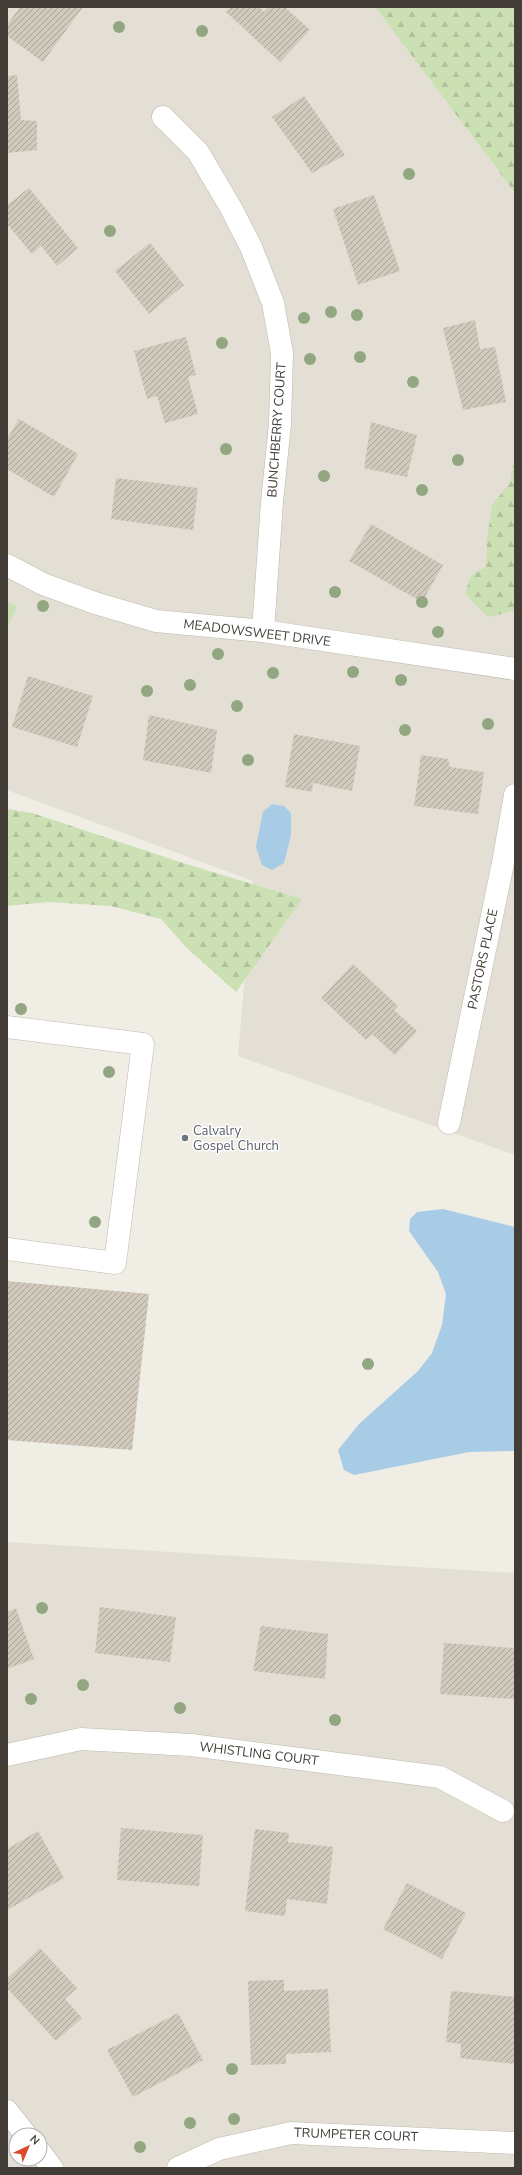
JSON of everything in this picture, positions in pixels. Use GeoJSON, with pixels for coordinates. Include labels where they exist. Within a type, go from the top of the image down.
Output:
{"type":"FeatureCollection","features":[{"type":"Feature","properties":{"kind":"street","name":"BUNCHBERRY COURT"},"geometry":{"type":"LineString","coordinates":[[163,117],[198,152],[232,208],[251,247],[274,310],[282,352],[280,424],[272,502],[263,632]]}},
{"type":"Feature","properties":{"kind":"street","name":"MEADOWSWEET DRIVE"},"geometry":{"type":"LineString","coordinates":[[7,565],[43,584],[95,603],[156,621],[263,632],[515,669]]}},
{"type":"Feature","properties":{"kind":"street","name":"PASTORS PLACE"},"geometry":{"type":"LineString","coordinates":[[449,1123],[503,863],[515,795]]}},
{"type":"Feature","properties":{"kind":"street"},"geometry":{"type":"LineString","coordinates":[[7,1027],[143,1044],[115,1262],[7,1249]]}},
{"type":"Feature","properties":{"kind":"street","name":"WHISTLING COURT"},"geometry":{"type":"LineString","coordinates":[[7,1755],[81,1739],[191,1745],[440,1777],[503,1811]]}},
{"type":"Feature","properties":{"kind":"street"},"geometry":{"type":"LineString","coordinates":[[7,2111],[20,2127]]}},
{"type":"Feature","properties":{"kind":"street","name":"TRUMPETER COURT"},"geometry":{"type":"LineString","coordinates":[[178,2168],[219,2149],[291,2133],[515,2143]]}},
{"type":"Feature","properties":{"kind":"shaded area"},"geometry":{"type":"Polygon","coordinates":[[[7,7],[375,7],[515,193],[515,1155],[238,1056],[253,881],[7,790],[7,7]]]}},
{"type":"Feature","properties":{"kind":"shaded area"},"geometry":{"type":"Polygon","coordinates":[[[7,1542],[515,1573],[515,2168],[7,2168],[7,1542]]]}},
{"type":"Feature","properties":{"kind":"green space"},"geometry":{"type":"Polygon","coordinates":[[[375,7],[515,7],[515,193],[375,7]]]}},
{"type":"Feature","properties":{"kind":"green space"},"geometry":{"type":"Polygon","coordinates":[[[515,453],[515,608],[513,611],[488,617],[465,594],[471,575],[486,567],[487,539],[492,505],[510,483],[515,453]]]}},
{"type":"Feature","properties":{"kind":"green space"},"geometry":{"type":"Polygon","coordinates":[[[7,601],[17,607],[7,628],[7,601]]]}},
{"type":"Feature","properties":{"kind":"green space"},"geometry":{"type":"Polygon","coordinates":[[[7,809],[32,813],[186,864],[302,899],[236,992],[186,947],[161,919],[111,906],[49,902],[7,906],[7,809]]]}},
{"type":"Feature","properties":{"kind":"water"},"geometry":{"type":"Polygon","coordinates":[[[272,804],[284,806],[291,813],[291,835],[284,863],[272,870],[262,865],[256,847],[263,812],[272,804]]]}},
{"type":"Feature","properties":{"kind":"water"},"geometry":{"type":"Polygon","coordinates":[[[443,1209],[515,1227],[515,1451],[469,1452],[354,1475],[344,1470],[338,1450],[359,1424],[418,1371],[432,1353],[442,1325],[446,1294],[438,1272],[409,1231],[410,1219],[417,1212],[443,1209]]]}},
{"type":"Feature","properties":{"kind":"building"},"geometry":{"type":"Polygon","coordinates":[[[20,7],[83,7],[43,62],[7,36],[7,25],[20,7]]]}},
{"type":"Feature","properties":{"kind":"building"},"geometry":{"type":"Polygon","coordinates":[[[231,7],[259,7],[264,12],[269,7],[285,7],[310,30],[280,62],[226,12],[231,7]]]}},
{"type":"Feature","properties":{"kind":"building"},"geometry":{"type":"Polygon","coordinates":[[[17,75],[21,120],[37,121],[37,150],[7,153],[7,76],[17,75]]]}},
{"type":"Feature","properties":{"kind":"building"},"geometry":{"type":"Polygon","coordinates":[[[304,96],[345,155],[312,173],[272,117],[304,96]]]}},
{"type":"Feature","properties":{"kind":"building"},"geometry":{"type":"Polygon","coordinates":[[[29,188],[78,248],[57,266],[41,246],[32,254],[7,224],[7,205],[29,188]]]}},
{"type":"Feature","properties":{"kind":"building"},"geometry":{"type":"Polygon","coordinates":[[[374,195],[400,271],[358,285],[333,209],[374,195]]]}},
{"type":"Feature","properties":{"kind":"building"},"geometry":{"type":"Polygon","coordinates":[[[150,243],[184,285],[149,314],[115,271],[150,243]]]}},
{"type":"Feature","properties":{"kind":"building"},"geometry":{"type":"Polygon","coordinates":[[[475,320],[480,349],[495,347],[506,402],[463,410],[443,328],[475,320]]]}},
{"type":"Feature","properties":{"kind":"building"},"geometry":{"type":"Polygon","coordinates":[[[186,337],[196,375],[188,377],[198,414],[165,423],[157,396],[147,399],[134,351],[186,337]]]}},
{"type":"Feature","properties":{"kind":"building"},"geometry":{"type":"Polygon","coordinates":[[[19,419],[78,454],[54,497],[7,469],[7,439],[19,419]]]}},
{"type":"Feature","properties":{"kind":"building"},"geometry":{"type":"Polygon","coordinates":[[[371,422],[417,435],[407,477],[364,468],[371,422]]]}},
{"type":"Feature","properties":{"kind":"building"},"geometry":{"type":"Polygon","coordinates":[[[116,478],[198,488],[193,530],[111,519],[116,478]]]}},
{"type":"Feature","properties":{"kind":"building"},"geometry":{"type":"Polygon","coordinates":[[[371,524],[443,565],[422,602],[349,561],[371,524]]]}},
{"type":"Feature","properties":{"kind":"building"},"geometry":{"type":"Polygon","coordinates":[[[28,676],[93,696],[77,747],[12,727],[28,676]]]}},
{"type":"Feature","properties":{"kind":"building"},"geometry":{"type":"Polygon","coordinates":[[[149,715],[217,730],[211,773],[143,760],[149,715]]]}},
{"type":"Feature","properties":{"kind":"building"},"geometry":{"type":"Polygon","coordinates":[[[294,734],[360,746],[352,791],[313,783],[312,792],[285,787],[294,734]]]}},
{"type":"Feature","properties":{"kind":"building"},"geometry":{"type":"Polygon","coordinates":[[[421,755],[448,759],[450,767],[484,772],[478,814],[414,806],[421,755]]]}},
{"type":"Feature","properties":{"kind":"building"},"geometry":{"type":"Polygon","coordinates":[[[353,964],[398,1006],[394,1010],[417,1031],[395,1055],[372,1034],[366,1040],[321,998],[353,964]]]}},
{"type":"Feature","properties":{"kind":"building"},"geometry":{"type":"Polygon","coordinates":[[[7,1281],[149,1294],[132,1450],[7,1440],[7,1281]]]}},
{"type":"Feature","properties":{"kind":"building"},"geometry":{"type":"Polygon","coordinates":[[[100,1607],[176,1617],[170,1662],[95,1653],[100,1607]]]}},
{"type":"Feature","properties":{"kind":"building"},"geometry":{"type":"Polygon","coordinates":[[[16,1608],[34,1659],[7,1669],[7,1612],[16,1608]]]}},
{"type":"Feature","properties":{"kind":"building"},"geometry":{"type":"Polygon","coordinates":[[[261,1626],[328,1634],[325,1679],[253,1671],[261,1626]]]}},
{"type":"Feature","properties":{"kind":"building"},"geometry":{"type":"Polygon","coordinates":[[[444,1643],[515,1648],[515,1699],[440,1694],[444,1643]]]}},
{"type":"Feature","properties":{"kind":"building"},"geometry":{"type":"Polygon","coordinates":[[[121,1828],[203,1835],[199,1886],[117,1880],[121,1828]]]}},
{"type":"Feature","properties":{"kind":"building"},"geometry":{"type":"Polygon","coordinates":[[[255,1829],[289,1833],[288,1842],[333,1847],[327,1904],[287,1899],[285,1916],[245,1911],[255,1829]]]}},
{"type":"Feature","properties":{"kind":"building"},"geometry":{"type":"Polygon","coordinates":[[[38,1831],[64,1878],[7,1910],[7,1849],[38,1831]]]}},
{"type":"Feature","properties":{"kind":"building"},"geometry":{"type":"Polygon","coordinates":[[[407,1883],[466,1913],[442,1959],[383,1929],[407,1883]]]}},
{"type":"Feature","properties":{"kind":"building"},"geometry":{"type":"Polygon","coordinates":[[[40,1948],[77,1988],[65,1999],[82,2018],[56,2041],[7,1988],[7,1979],[40,1948]]]}},
{"type":"Feature","properties":{"kind":"building"},"geometry":{"type":"Polygon","coordinates":[[[284,1980],[284,1991],[328,1989],[331,2052],[286,2054],[286,2064],[251,2065],[248,1981],[284,1980]]]}},
{"type":"Feature","properties":{"kind":"building"},"geometry":{"type":"Polygon","coordinates":[[[451,1991],[515,1997],[515,2064],[460,2058],[461,2044],[446,2042],[451,1991]]]}},
{"type":"Feature","properties":{"kind":"building"},"geometry":{"type":"Polygon","coordinates":[[[178,2013],[203,2060],[133,2097],[107,2050],[178,2013]]]}},
{"type":"Feature","properties":{"kind":"place","name":"Calvalry Gospel Church"},"geometry":{"type":"Point","coordinates":[185,1138]}}]}
